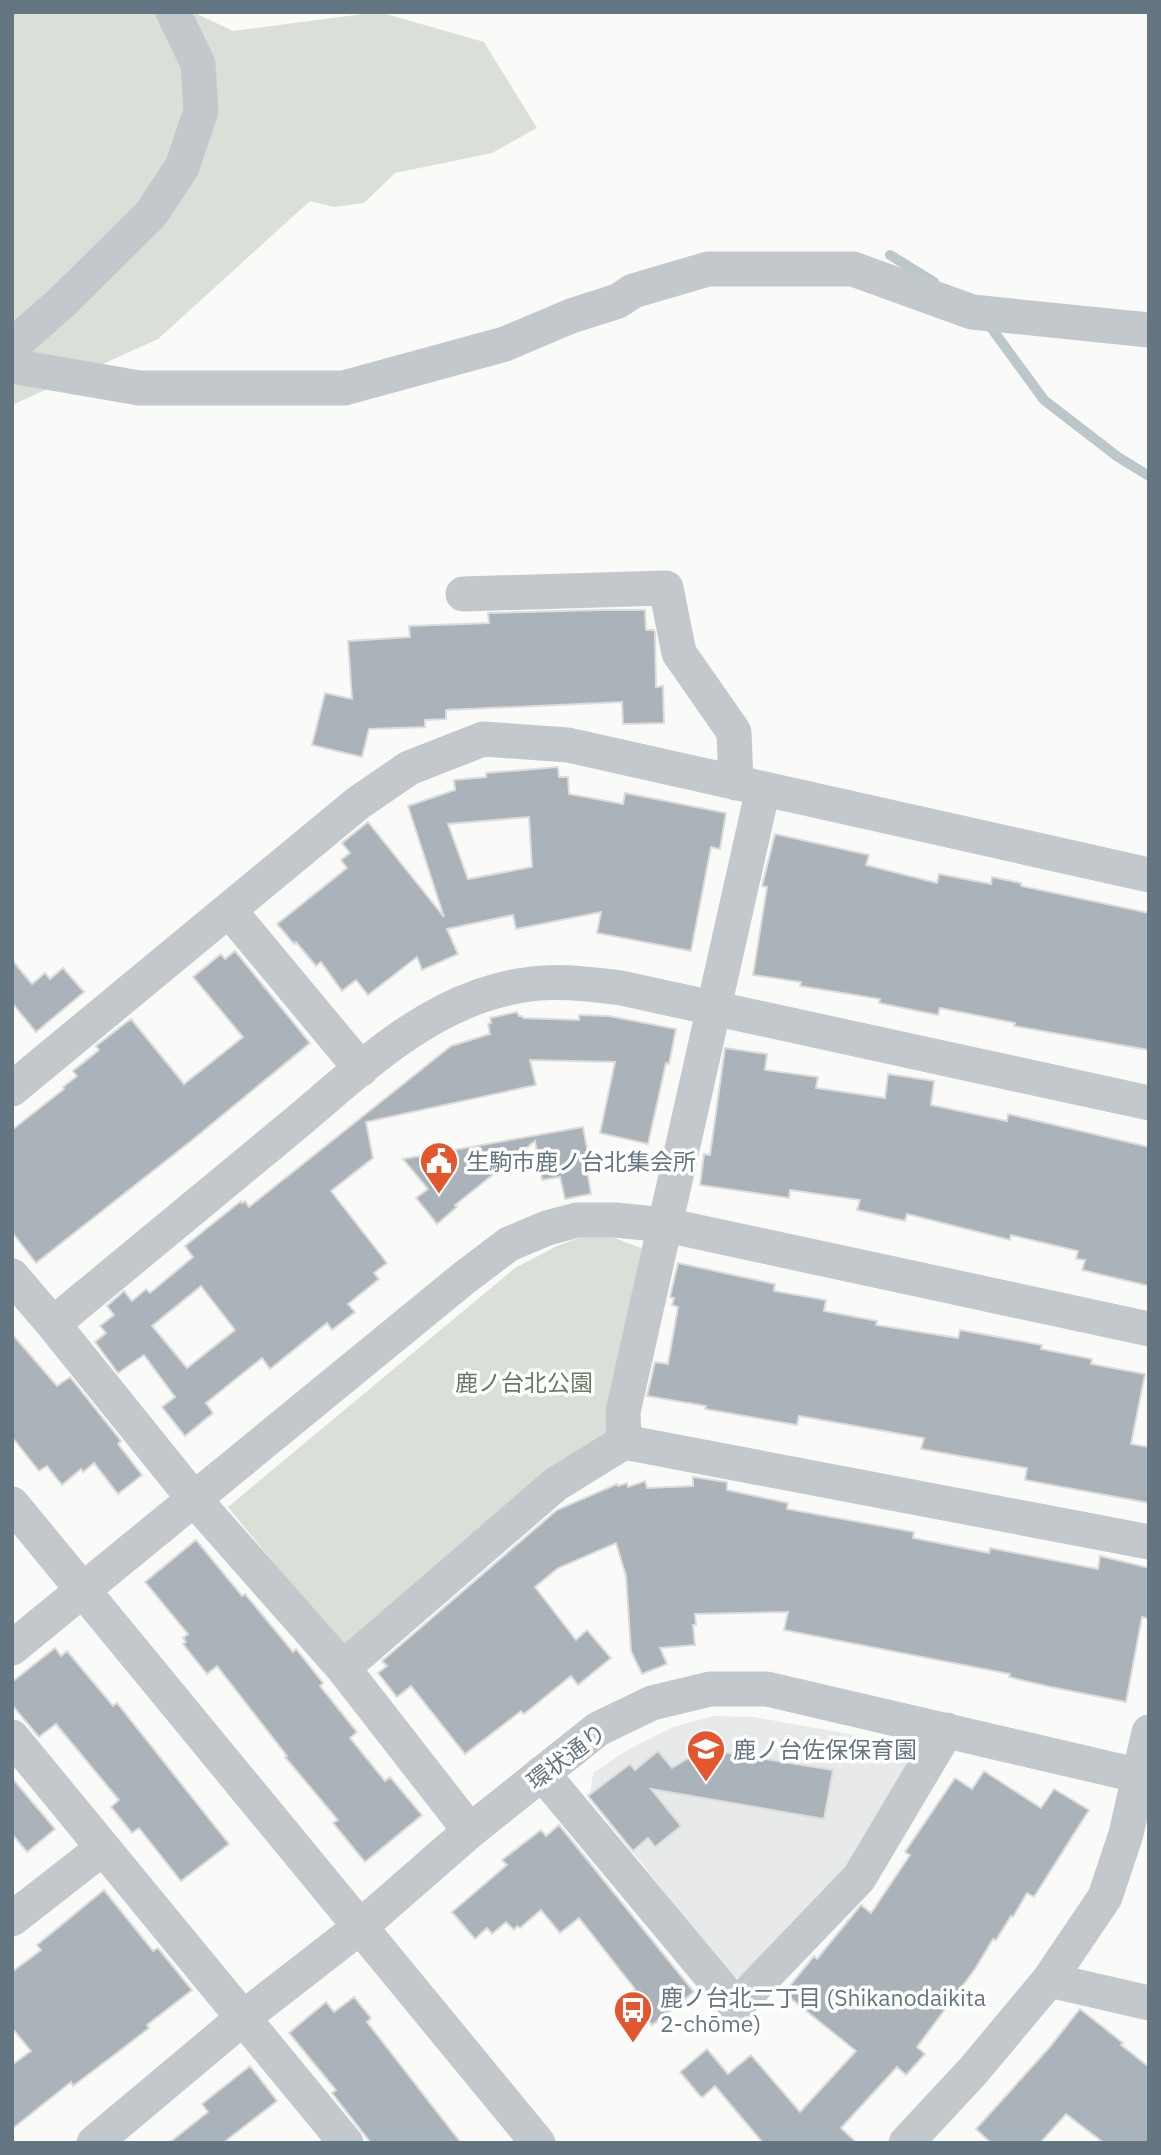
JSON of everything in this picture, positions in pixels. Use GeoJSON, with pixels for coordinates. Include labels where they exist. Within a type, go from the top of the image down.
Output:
{"type":"FeatureCollection","features":[{"type":"Feature","properties":{"kind":"street"},"geometry":{"type":"LineString","coordinates":[[12,346],[61,303],[151,214],[182,167],[201,111],[198,64],[173,12]]}},
{"type":"Feature","properties":{"kind":"street"},"geometry":{"type":"LineString","coordinates":[[12,366],[139,388],[344,388],[505,344],[570,316],[618,301],[633,291],[708,269],[853,269],[972,312],[1149,330]]}},
{"type":"Feature","properties":{"kind":"street"},"geometry":{"type":"LineString","coordinates":[[463,594],[666,588],[680,653],[734,732],[750,786],[715,1008],[624,1412],[624,1442]]}},
{"type":"Feature","properties":{"kind":"street"},"geometry":{"type":"LineString","coordinates":[[12,1089],[358,803],[409,768],[483,739],[568,746],[1149,875]]}},
{"type":"Feature","properties":{"kind":"street"},"geometry":{"type":"LineString","coordinates":[[229,910],[361,1069]]}},
{"type":"Feature","properties":{"kind":"street"},"geometry":{"type":"LineString","coordinates":[[53,1324],[361,1069],[427,1019],[480,996],[531,982],[574,982],[621,988],[1149,1103]]}},
{"type":"Feature","properties":{"kind":"street"},"geometry":{"type":"LineString","coordinates":[[12,1648],[464,1278],[509,1244],[547,1228],[576,1220],[615,1220],[666,1225],[1149,1329]]}},
{"type":"Feature","properties":{"kind":"street"},"geometry":{"type":"LineString","coordinates":[[12,1276],[194,1499],[343,1668],[470,1831]]}},
{"type":"Feature","properties":{"kind":"street"},"geometry":{"type":"LineString","coordinates":[[343,1668],[556,1484],[624,1442],[1149,1542]]}},
{"type":"Feature","properties":{"kind":"street"},"geometry":{"type":"LineString","coordinates":[[12,1504],[538,2143]]}},
{"type":"Feature","properties":{"kind":"street","name":"環状通り"},"geometry":{"type":"LineString","coordinates":[[94,2143],[243,2018],[360,1927],[470,1831],[542,1773],[598,1729],[652,1703],[710,1689],[767,1689],[1144,1777]]}},
{"type":"Feature","properties":{"kind":"street"},"geometry":{"type":"LineString","coordinates":[[542,1773],[736,2006],[859,1878],[947,1730]]}},
{"type":"Feature","properties":{"kind":"street"},"geometry":{"type":"LineString","coordinates":[[906,2143],[973,2071],[1049,1980],[1105,1897],[1144,1777],[1149,1732]]}},
{"type":"Feature","properties":{"kind":"street"},"geometry":{"type":"LineString","coordinates":[[12,1737],[345,2143]]}},
{"type":"Feature","properties":{"kind":"street"},"geometry":{"type":"LineString","coordinates":[[12,1919],[103,1848]]}},
{"type":"Feature","properties":{"kind":"street"},"geometry":{"type":"LineString","coordinates":[[1049,1980],[1149,2003]]}},
{"type":"Feature","properties":{"kind":"shaded area"},"geometry":{"type":"Polygon","coordinates":[[[713,1716],[754,1717],[900,1743],[916,1756],[842,1874],[760,1970],[733,1979],[590,1798],[593,1773],[629,1749],[673,1727],[713,1716]]]}},
{"type":"Feature","properties":{"kind":"green space"},"geometry":{"type":"Polygon","coordinates":[[[12,12],[193,12],[233,31],[379,12],[484,42],[537,128],[492,153],[395,173],[364,203],[334,207],[310,201],[158,339],[12,405],[12,12]]]}},
{"type":"Feature","properties":{"kind":"green space","name":"鹿ノ台北公園"},"geometry":{"type":"Polygon","coordinates":[[[584,1236],[612,1237],[646,1250],[610,1444],[345,1650],[228,1507],[515,1268],[557,1246],[584,1236]]]}},
{"type":"Feature","properties":{"kind":"building"},"geometry":{"type":"Polygon","coordinates":[[[645,610],[646,630],[654,630],[655,633],[656,687],[663,686],[664,723],[623,724],[622,702],[446,710],[446,719],[425,720],[425,727],[369,729],[362,757],[312,745],[325,693],[352,699],[348,641],[410,637],[409,626],[489,623],[488,613],[645,610]]]}},
{"type":"Feature","properties":{"kind":"building"},"geometry":{"type":"Polygon","coordinates":[[[558,767],[559,777],[568,777],[569,794],[623,804],[625,793],[726,813],[720,849],[711,847],[691,951],[597,933],[601,912],[516,929],[513,915],[447,929],[458,954],[422,970],[417,957],[368,995],[356,980],[342,991],[321,962],[316,966],[277,924],[347,868],[341,860],[350,853],[342,843],[368,822],[444,917],[408,806],[455,790],[454,780],[486,777],[486,773],[558,767]],[[529,817],[448,824],[468,879],[532,867],[529,817]]]}},
{"type":"Feature","properties":{"kind":"building"},"geometry":{"type":"Polygon","coordinates":[[[775,834],[869,855],[866,865],[937,883],[939,874],[991,884],[992,877],[1021,883],[1021,886],[1149,913],[1149,1050],[1014,1026],[1015,1023],[940,1008],[938,1015],[879,1003],[880,999],[753,975],[767,887],[762,886],[775,834]]]}},
{"type":"Feature","properties":{"kind":"building"},"geometry":{"type":"Polygon","coordinates":[[[235,951],[310,1043],[36,1263],[12,1232],[12,1130],[64,1089],[63,1087],[77,1076],[73,1071],[99,1050],[96,1046],[131,1019],[184,1084],[243,1037],[193,977],[221,954],[225,959],[235,951]]]}},
{"type":"Feature","properties":{"kind":"building"},"geometry":{"type":"Polygon","coordinates":[[[12,960],[32,984],[45,973],[50,979],[63,968],[84,992],[36,1032],[12,1003],[12,960]]]}},
{"type":"Feature","properties":{"kind":"building"},"geometry":{"type":"Polygon","coordinates":[[[517,1012],[523,1018],[579,1020],[579,1015],[609,1016],[676,1029],[648,1144],[600,1133],[615,1062],[530,1060],[536,1085],[366,1122],[373,1158],[331,1191],[387,1263],[374,1273],[379,1279],[348,1304],[355,1312],[332,1330],[327,1323],[270,1369],[262,1358],[206,1403],[213,1413],[185,1436],[162,1407],[175,1397],[144,1355],[118,1373],[95,1342],[106,1333],[100,1326],[114,1315],[107,1306],[124,1291],[132,1301],[146,1289],[150,1293],[193,1257],[185,1246],[241,1201],[245,1201],[249,1207],[451,1046],[490,1034],[490,1018],[517,1012]],[[201,1286],[152,1326],[187,1368],[235,1330],[201,1286]]]}},
{"type":"Feature","properties":{"kind":"building"},"geometry":{"type":"Polygon","coordinates":[[[725,1048],[767,1054],[765,1070],[818,1077],[816,1088],[885,1098],[888,1074],[934,1081],[931,1105],[1007,1121],[1008,1114],[1149,1147],[1149,1286],[1082,1270],[1085,1260],[1076,1259],[1078,1251],[1011,1235],[1010,1240],[907,1214],[905,1221],[857,1210],[860,1200],[790,1190],[789,1198],[700,1185],[704,1154],[710,1155],[725,1048]]]}},
{"type":"Feature","properties":{"kind":"building"},"geometry":{"type":"Polygon","coordinates":[[[583,1127],[591,1170],[587,1170],[591,1194],[565,1199],[560,1177],[542,1180],[535,1141],[455,1205],[457,1207],[437,1224],[416,1198],[428,1189],[403,1159],[583,1127]]]}},
{"type":"Feature","properties":{"kind":"building"},"geometry":{"type":"Polygon","coordinates":[[[678,1263],[775,1284],[774,1291],[826,1300],[824,1311],[877,1321],[876,1325],[958,1338],[960,1330],[1042,1345],[1041,1349],[1092,1359],[1091,1364],[1145,1374],[1131,1444],[1149,1447],[1149,1503],[1025,1480],[1027,1468],[921,1449],[924,1438],[799,1416],[797,1425],[647,1396],[655,1362],[668,1364],[678,1307],[672,1305],[674,1298],[670,1297],[678,1263]]]}},
{"type":"Feature","properties":{"kind":"building"},"geometry":{"type":"Polygon","coordinates":[[[12,1334],[57,1386],[70,1377],[121,1441],[118,1444],[142,1475],[118,1494],[94,1463],[83,1472],[81,1469],[62,1485],[47,1466],[39,1471],[12,1437],[12,1334]]]}},
{"type":"Feature","properties":{"kind":"building"},"geometry":{"type":"Polygon","coordinates":[[[693,1477],[727,1482],[727,1490],[788,1503],[787,1509],[914,1532],[913,1538],[989,1553],[990,1548],[1098,1569],[1100,1556],[1149,1568],[1149,1619],[1142,1617],[1126,1702],[1009,1677],[1010,1674],[784,1630],[788,1612],[695,1614],[695,1645],[660,1648],[667,1664],[642,1674],[631,1651],[626,1576],[616,1543],[558,1568],[535,1587],[576,1640],[587,1630],[611,1658],[578,1685],[571,1676],[524,1714],[521,1711],[465,1754],[411,1686],[397,1697],[378,1673],[387,1666],[382,1661],[557,1510],[617,1484],[627,1483],[628,1487],[645,1481],[647,1488],[693,1486],[693,1477]]]}},
{"type":"Feature","properties":{"kind":"building"},"geometry":{"type":"Polygon","coordinates":[[[196,1540],[293,1652],[296,1649],[323,1683],[320,1686],[357,1732],[350,1738],[385,1781],[390,1777],[422,1815],[365,1862],[333,1823],[338,1820],[285,1757],[287,1756],[217,1666],[207,1674],[183,1644],[186,1642],[183,1638],[188,1634],[145,1582],[196,1540]]]}},
{"type":"Feature","properties":{"kind":"building"},"geometry":{"type":"Polygon","coordinates":[[[55,1648],[61,1656],[67,1651],[113,1706],[117,1703],[229,1844],[181,1881],[139,1828],[132,1833],[111,1807],[119,1800],[56,1724],[39,1737],[12,1705],[12,1682],[55,1648]]]}},
{"type":"Feature","properties":{"kind":"building"},"geometry":{"type":"Polygon","coordinates":[[[703,1749],[833,1770],[824,1819],[651,1789],[681,1826],[655,1847],[648,1838],[633,1851],[588,1796],[630,1764],[635,1770],[658,1751],[672,1768],[703,1749]]]}},
{"type":"Feature","properties":{"kind":"building"},"geometry":{"type":"Polygon","coordinates":[[[984,1771],[1041,1808],[1054,1789],[1089,1810],[1034,1897],[1027,1893],[1013,1917],[1011,1916],[996,1940],[993,1939],[975,1969],[917,2047],[925,2054],[906,2075],[897,2067],[841,2128],[857,2143],[763,2143],[715,2086],[703,2097],[700,2096],[680,2072],[707,2049],[728,2074],[751,2055],[800,2112],[856,2051],[784,1993],[814,1956],[817,1959],[861,1905],[871,1913],[910,1855],[905,1852],[955,1778],[972,1789],[984,1771]]]}},
{"type":"Feature","properties":{"kind":"building"},"geometry":{"type":"Polygon","coordinates":[[[12,1778],[55,1829],[27,1852],[12,1834],[12,1778]]]}},
{"type":"Feature","properties":{"kind":"building"},"geometry":{"type":"Polygon","coordinates":[[[559,1825],[694,1992],[652,2025],[628,1995],[635,1989],[579,1918],[560,1933],[541,1910],[520,1928],[517,1926],[514,1930],[506,1922],[492,1934],[487,1928],[475,1939],[452,1912],[507,1865],[502,1860],[541,1830],[546,1836],[559,1825]]]}},
{"type":"Feature","properties":{"kind":"building"},"geometry":{"type":"Polygon","coordinates":[[[104,1890],[153,1951],[158,1948],[192,1990],[118,2052],[73,2086],[71,2082],[12,2129],[12,2065],[31,2051],[12,2028],[12,1972],[41,1950],[37,1945],[104,1890]]]}},
{"type":"Feature","properties":{"kind":"building"},"geometry":{"type":"Polygon","coordinates":[[[354,1997],[371,2018],[367,2022],[461,2143],[371,2143],[332,2093],[336,2090],[289,2033],[326,2002],[334,2012],[354,1997]]]}},
{"type":"Feature","properties":{"kind":"building"},"geometry":{"type":"Polygon","coordinates":[[[1080,2009],[1149,2067],[1149,2143],[1104,2143],[1066,2114],[1040,2143],[991,2143],[976,2129],[1049,2048],[1080,2009]]]}},
{"type":"Feature","properties":{"kind":"building"},"geometry":{"type":"Polygon","coordinates":[[[250,2066],[277,2101],[223,2143],[169,2143],[208,2112],[202,2104],[250,2066]]]}},
{"type":"Feature","properties":{"kind":"waterway"},"geometry":{"type":"LineString","coordinates":[[890,255],[934,282]]}},
{"type":"Feature","properties":{"kind":"waterway"},"geometry":{"type":"LineString","coordinates":[[987,322],[1044,400],[1118,457],[1149,476]]}},
{"type":"Feature","properties":{"kind":"place","name":"生駒市鹿ノ台北集会所"},"geometry":{"type":"Point","coordinates":[439,1195]}},
{"type":"Feature","properties":{"kind":"place","name":"鹿ノ台佐保保育園"},"geometry":{"type":"Point","coordinates":[706,1783]}},
{"type":"Feature","properties":{"kind":"place","name":"鹿ノ台北二丁目 (Shikanodaikita 2-chōme)"},"geometry":{"type":"Point","coordinates":[633,2044]}}]}
